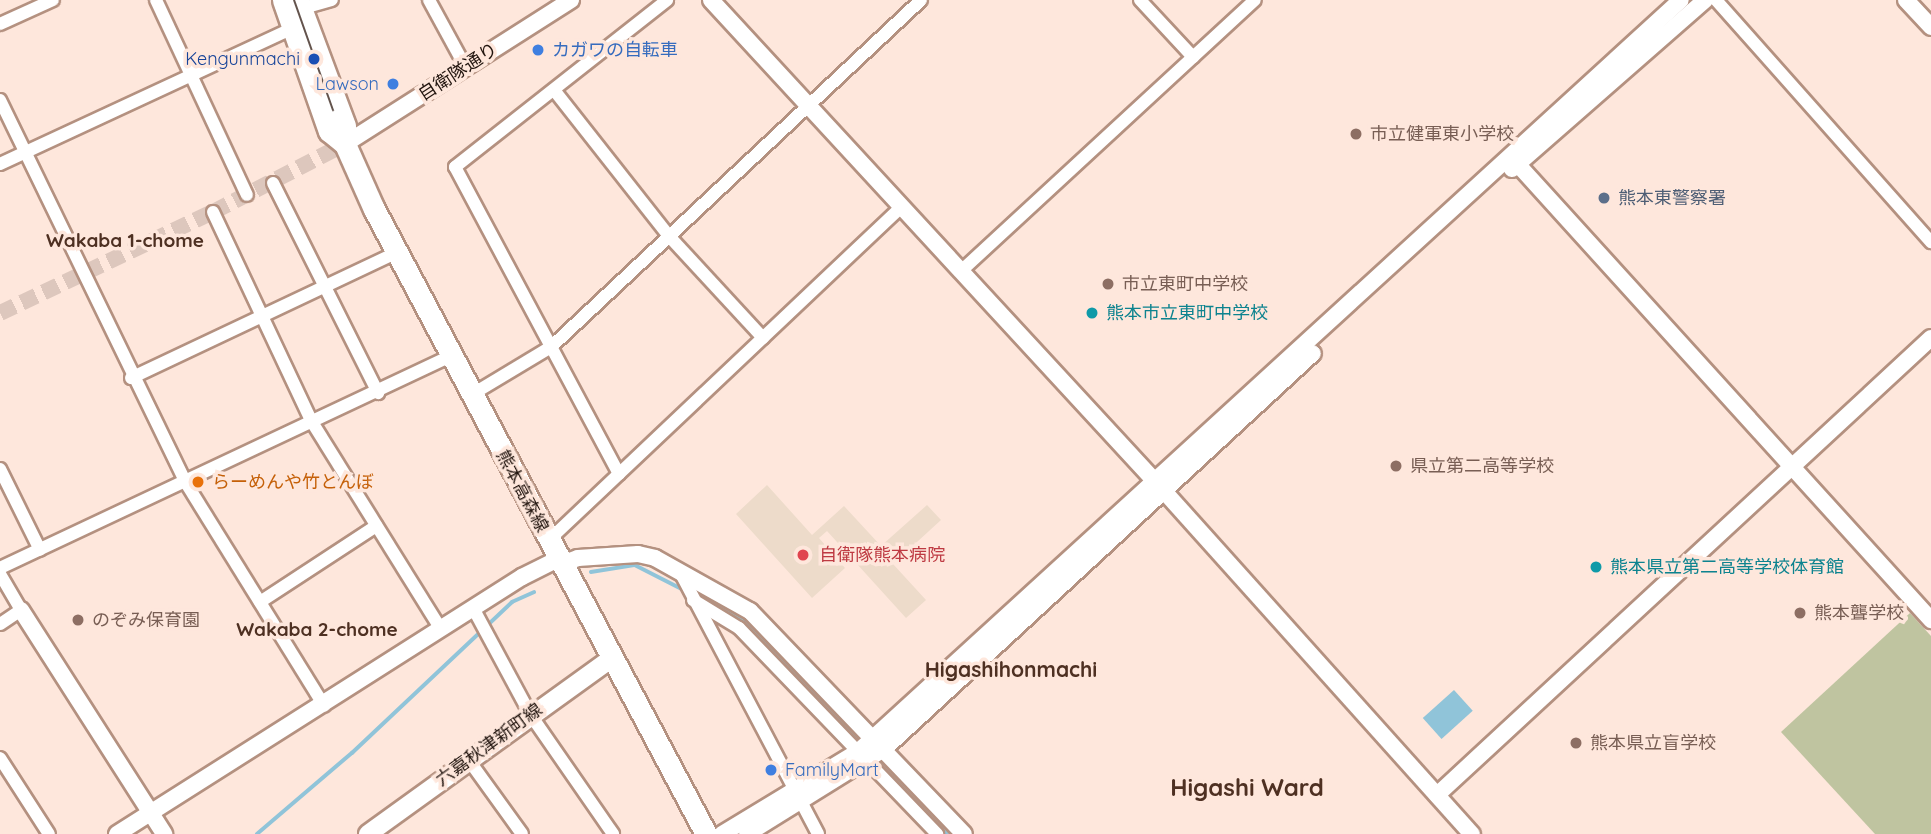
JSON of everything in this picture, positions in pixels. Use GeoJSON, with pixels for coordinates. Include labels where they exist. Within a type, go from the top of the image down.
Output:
{"type":"FeatureCollection","features":[{"type":"Feature","properties":{"kind":"main road","name":"熊本高森線"},"geometry":{"type":"LineString","coordinates":[[294,3],[291,29],[329,131],[345,144],[471,395],[706,834]]}},
{"type":"Feature","properties":{"kind":"main road","name":"熊本高森線"},"geometry":{"type":"LineString","coordinates":[[294,3],[345,125],[345,144]]}},
{"type":"Feature","properties":{"kind":"main road","name":"六嘉秋津新町線"},"geometry":{"type":"LineString","coordinates":[[368,834],[530,714],[611,659]]}},
{"type":"Feature","properties":{"kind":"street"},"geometry":{"type":"LineString","coordinates":[[0,24],[52,0]]}},
{"type":"Feature","properties":{"kind":"street"},"geometry":{"type":"LineString","coordinates":[[156,0],[247,195]]}},
{"type":"Feature","properties":{"kind":"street"},"geometry":{"type":"LineString","coordinates":[[294,3],[332,0]]}},
{"type":"Feature","properties":{"kind":"street"},"geometry":{"type":"LineString","coordinates":[[429,0],[466,68]]}},
{"type":"Feature","properties":{"kind":"street","name":"自衛隊通り"},"geometry":{"type":"LineString","coordinates":[[345,144],[570,0]]}},
{"type":"Feature","properties":{"kind":"street"},"geometry":{"type":"LineString","coordinates":[[619,474],[455,167],[667,0]]}},
{"type":"Feature","properties":{"kind":"street"},"geometry":{"type":"LineString","coordinates":[[711,0],[1159,486],[1472,834]]}},
{"type":"Feature","properties":{"kind":"street"},"geometry":{"type":"LineString","coordinates":[[471,395],[551,347],[806,103],[921,0]]}},
{"type":"Feature","properties":{"kind":"street"},"geometry":{"type":"LineString","coordinates":[[1140,0],[1192,57]]}},
{"type":"Feature","properties":{"kind":"street"},"geometry":{"type":"LineString","coordinates":[[960,272],[1255,0]]}},
{"type":"Feature","properties":{"kind":"street"},"geometry":{"type":"LineString","coordinates":[[747,834],[871,749],[1514,160],[1681,0]]}},
{"type":"Feature","properties":{"kind":"street"},"geometry":{"type":"LineString","coordinates":[[1514,160],[1705,0]]}},
{"type":"Feature","properties":{"kind":"street"},"geometry":{"type":"LineString","coordinates":[[1716,0],[1931,242]]}},
{"type":"Feature","properties":{"kind":"street"},"geometry":{"type":"LineString","coordinates":[[1906,0],[1931,27]]}},
{"type":"Feature","properties":{"kind":"street"},"geometry":{"type":"LineString","coordinates":[[0,164],[291,29]]}},
{"type":"Feature","properties":{"kind":"street"},"geometry":{"type":"LineString","coordinates":[[554,90],[668,235],[763,338]]}},
{"type":"Feature","properties":{"kind":"street"},"geometry":{"type":"LineString","coordinates":[[0,100],[131,378],[186,483],[324,706]]}},
{"type":"Feature","properties":{"kind":"street"},"geometry":{"type":"LineString","coordinates":[[1514,160],[1792,468],[1929,614]]}},
{"type":"Feature","properties":{"kind":"street"},"geometry":{"type":"LineString","coordinates":[[273,183],[378,393]]}},
{"type":"Feature","properties":{"kind":"street"},"geometry":{"type":"LineString","coordinates":[[117,834],[324,706],[556,555],[619,474],[901,207]]}},
{"type":"Feature","properties":{"kind":"street"},"geometry":{"type":"LineString","coordinates":[[213,212],[312,422],[441,629]]}},
{"type":"Feature","properties":{"kind":"street"},"geometry":{"type":"LineString","coordinates":[[131,378],[397,252]]}},
{"type":"Feature","properties":{"kind":"street"},"geometry":{"type":"LineString","coordinates":[[1437,795],[1931,338]]}},
{"type":"Feature","properties":{"kind":"street"},"geometry":{"type":"LineString","coordinates":[[0,568],[378,393],[451,356]]}},
{"type":"Feature","properties":{"kind":"street"},"geometry":{"type":"LineString","coordinates":[[0,469],[40,550]]}},
{"type":"Feature","properties":{"kind":"street"},"geometry":{"type":"LineString","coordinates":[[260,602],[376,526]]}},
{"type":"Feature","properties":{"kind":"street"},"geometry":{"type":"LineString","coordinates":[[556,555],[629,552],[750,611],[871,749],[937,834]]}},
{"type":"Feature","properties":{"kind":"street"},"geometry":{"type":"LineString","coordinates":[[0,574],[164,834]]}},
{"type":"Feature","properties":{"kind":"street"},"geometry":{"type":"LineString","coordinates":[[682,577],[818,834]]}},
{"type":"Feature","properties":{"kind":"street"},"geometry":{"type":"LineString","coordinates":[[693,600],[739,628],[964,834]]}},
{"type":"Feature","properties":{"kind":"street"},"geometry":{"type":"LineString","coordinates":[[473,608],[530,714],[613,834]]}},
{"type":"Feature","properties":{"kind":"street"},"geometry":{"type":"LineString","coordinates":[[0,624],[21,610]]}},
{"type":"Feature","properties":{"kind":"street"},"geometry":{"type":"LineString","coordinates":[[0,758],[49,834]]}},
{"type":"Feature","properties":{"kind":"street"},"geometry":{"type":"LineString","coordinates":[[468,760],[522,834]]}},
{"type":"Feature","properties":{"kind":"street"},"geometry":{"type":"LineString","coordinates":[[722,834],[800,797]]}},
{"type":"Feature","properties":{"kind":"shaded area","name":"自衛隊熊本病院"},"geometry":{"type":"Polygon","coordinates":[[[767,485],[812,535],[844,506],[881,546],[927,505],[941,520],[893,564],[926,600],[906,618],[827,531],[819,538],[845,568],[812,598],[736,514],[767,485]]]}},
{"type":"Feature","properties":{"kind":"green space"},"geometry":{"type":"Polygon","coordinates":[[[1910,613],[1931,636],[1931,834],[1875,834],[1781,732],[1910,613]]]}},
{"type":"Feature","properties":{"kind":"water"},"geometry":{"type":"Polygon","coordinates":[[[1454,690],[1473,711],[1442,739],[1423,718],[1454,690]]]}},
{"type":"Feature","properties":{"kind":"waterway"},"geometry":{"type":"LineString","coordinates":[[591,572],[635,565],[684,590]]}},
{"type":"Feature","properties":{"kind":"waterway"},"geometry":{"type":"LineString","coordinates":[[257,834],[352,753],[512,602],[534,592]]}},
{"type":"Feature","properties":{"kind":"waterway"},"geometry":{"type":"LineString","coordinates":[[703,599],[741,617],[861,744]]}},
{"type":"Feature","properties":{"kind":"waterway"},"geometry":{"type":"LineString","coordinates":[[876,760],[947,834]]}},
{"type":"Feature","properties":{"kind":"tunnel"},"geometry":{"type":"LineString","coordinates":[[0,313],[213,212],[345,144]]}},
{"type":"Feature","properties":{"kind":"tram line"},"geometry":{"type":"LineString","coordinates":[[294,0],[333,110]]}},
{"type":"Feature","properties":{"kind":"place","name":"カガワの自転車"},"geometry":{"type":"Point","coordinates":[538,50]}},
{"type":"Feature","properties":{"kind":"place","name":"Kengunmachi"},"geometry":{"type":"Point","coordinates":[314,59]}},
{"type":"Feature","properties":{"kind":"place","name":"Lawson"},"geometry":{"type":"Point","coordinates":[393,84]}},
{"type":"Feature","properties":{"kind":"place","name":"市立健軍東小学校"},"geometry":{"type":"Point","coordinates":[1356,134]}},
{"type":"Feature","properties":{"kind":"place","name":"熊本東警察署"},"geometry":{"type":"Point","coordinates":[1604,198]}},
{"type":"Feature","properties":{"kind":"place","name":"市立東町中学校"},"geometry":{"type":"Point","coordinates":[1108,284]}},
{"type":"Feature","properties":{"kind":"place","name":"熊本市立東町中学校"},"geometry":{"type":"Point","coordinates":[1092,313]}},
{"type":"Feature","properties":{"kind":"place","name":"県立第二高等学校"},"geometry":{"type":"Point","coordinates":[1396,466]}},
{"type":"Feature","properties":{"kind":"place","name":"らーめんや竹とんぼ"},"geometry":{"type":"Point","coordinates":[198,482]}},
{"type":"Feature","properties":{"kind":"place","name":"自衛隊熊本病院"},"geometry":{"type":"Point","coordinates":[803,555]}},
{"type":"Feature","properties":{"kind":"place","name":"熊本県立第二高等学校体育館"},"geometry":{"type":"Point","coordinates":[1596,567]}},
{"type":"Feature","properties":{"kind":"place","name":"熊本聾学校"},"geometry":{"type":"Point","coordinates":[1800,613]}},
{"type":"Feature","properties":{"kind":"place","name":"のぞみ保育園"},"geometry":{"type":"Point","coordinates":[78,620]}},
{"type":"Feature","properties":{"kind":"place","name":"熊本県立盲学校"},"geometry":{"type":"Point","coordinates":[1576,743]}},
{"type":"Feature","properties":{"kind":"place","name":"FamilyMart"},"geometry":{"type":"Point","coordinates":[771,770]}},
{"type":"Feature","properties":{"kind":"district","name":"Wakaba 1-chome"},"geometry":{"type":"Point","coordinates":[125,241]}},
{"type":"Feature","properties":{"kind":"district","name":"Wakaba 2-chome"},"geometry":{"type":"Point","coordinates":[317,630]}},
{"type":"Feature","properties":{"kind":"district","name":"Higashihonmachi"},"geometry":{"type":"Point","coordinates":[1011,669]}},
{"type":"Feature","properties":{"kind":"district","name":"Higashi Ward"},"geometry":{"type":"Point","coordinates":[1247,788]}}]}
